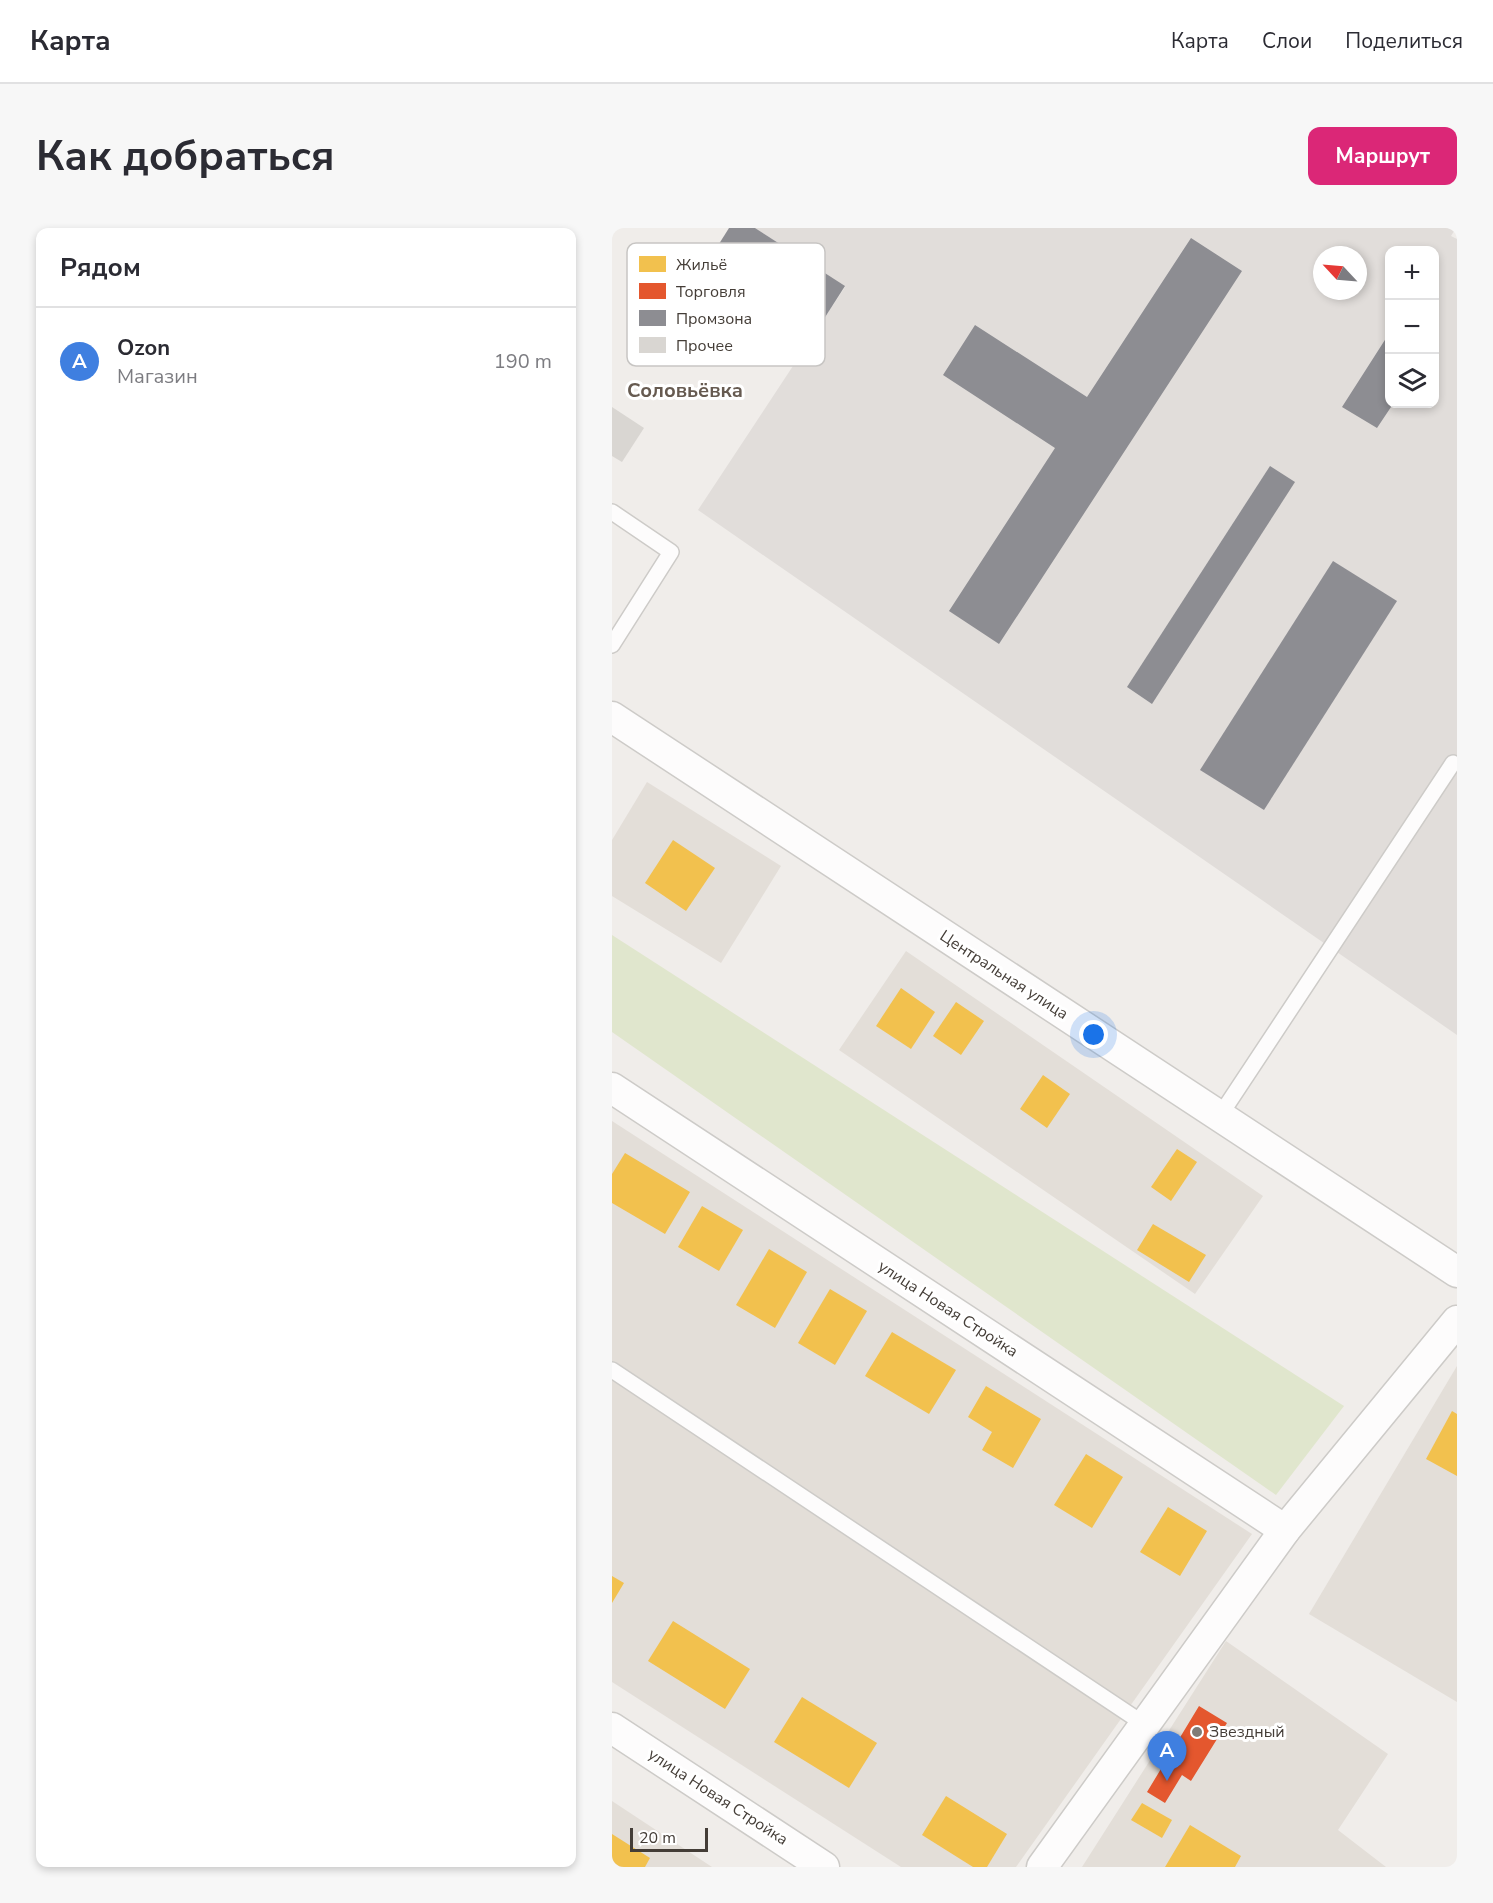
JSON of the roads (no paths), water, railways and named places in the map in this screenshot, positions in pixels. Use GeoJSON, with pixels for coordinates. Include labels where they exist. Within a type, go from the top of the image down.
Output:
{"type":"FeatureCollection","features":[{"type":"Feature","properties":{"kind":"street","name":"Центральная улица"},"geometry":{"type":"LineString","coordinates":[[612,717],[1457,1272]]}},
{"type":"Feature","properties":{"kind":"street","name":"улица Новая Стройка"},"geometry":{"type":"LineString","coordinates":[[612,1088],[1285,1530]]}},
{"type":"Feature","properties":{"kind":"street"},"geometry":{"type":"LineString","coordinates":[[1042,1867],[1285,1530],[1457,1321]]}},
{"type":"Feature","properties":{"kind":"street","name":"улица Новая Стройка"},"geometry":{"type":"LineString","coordinates":[[612,1728],[824,1867]]}},
{"type":"Feature","properties":{"kind":"lane"},"geometry":{"type":"LineString","coordinates":[[612,512],[671,552],[612,645]]}},
{"type":"Feature","properties":{"kind":"lane"},"geometry":{"type":"LineString","coordinates":[[1220,1117],[1453,763]]}},
{"type":"Feature","properties":{"kind":"lane"},"geometry":{"type":"LineString","coordinates":[[612,1370],[1144,1724]]}},
{"type":"Feature","properties":{"kind":"place","name":"Звездный"},"geometry":{"type":"Point","coordinates":[1197,1732]}},
{"type":"Feature","properties":{"kind":"place","name":"Ozon"},"geometry":{"type":"Point","coordinates":[1167,1781]}},
{"type":"Feature","properties":{"kind":"district","name":"Соловьёвка"},"geometry":{"type":"Point","coordinates":[685,390]}}]}
